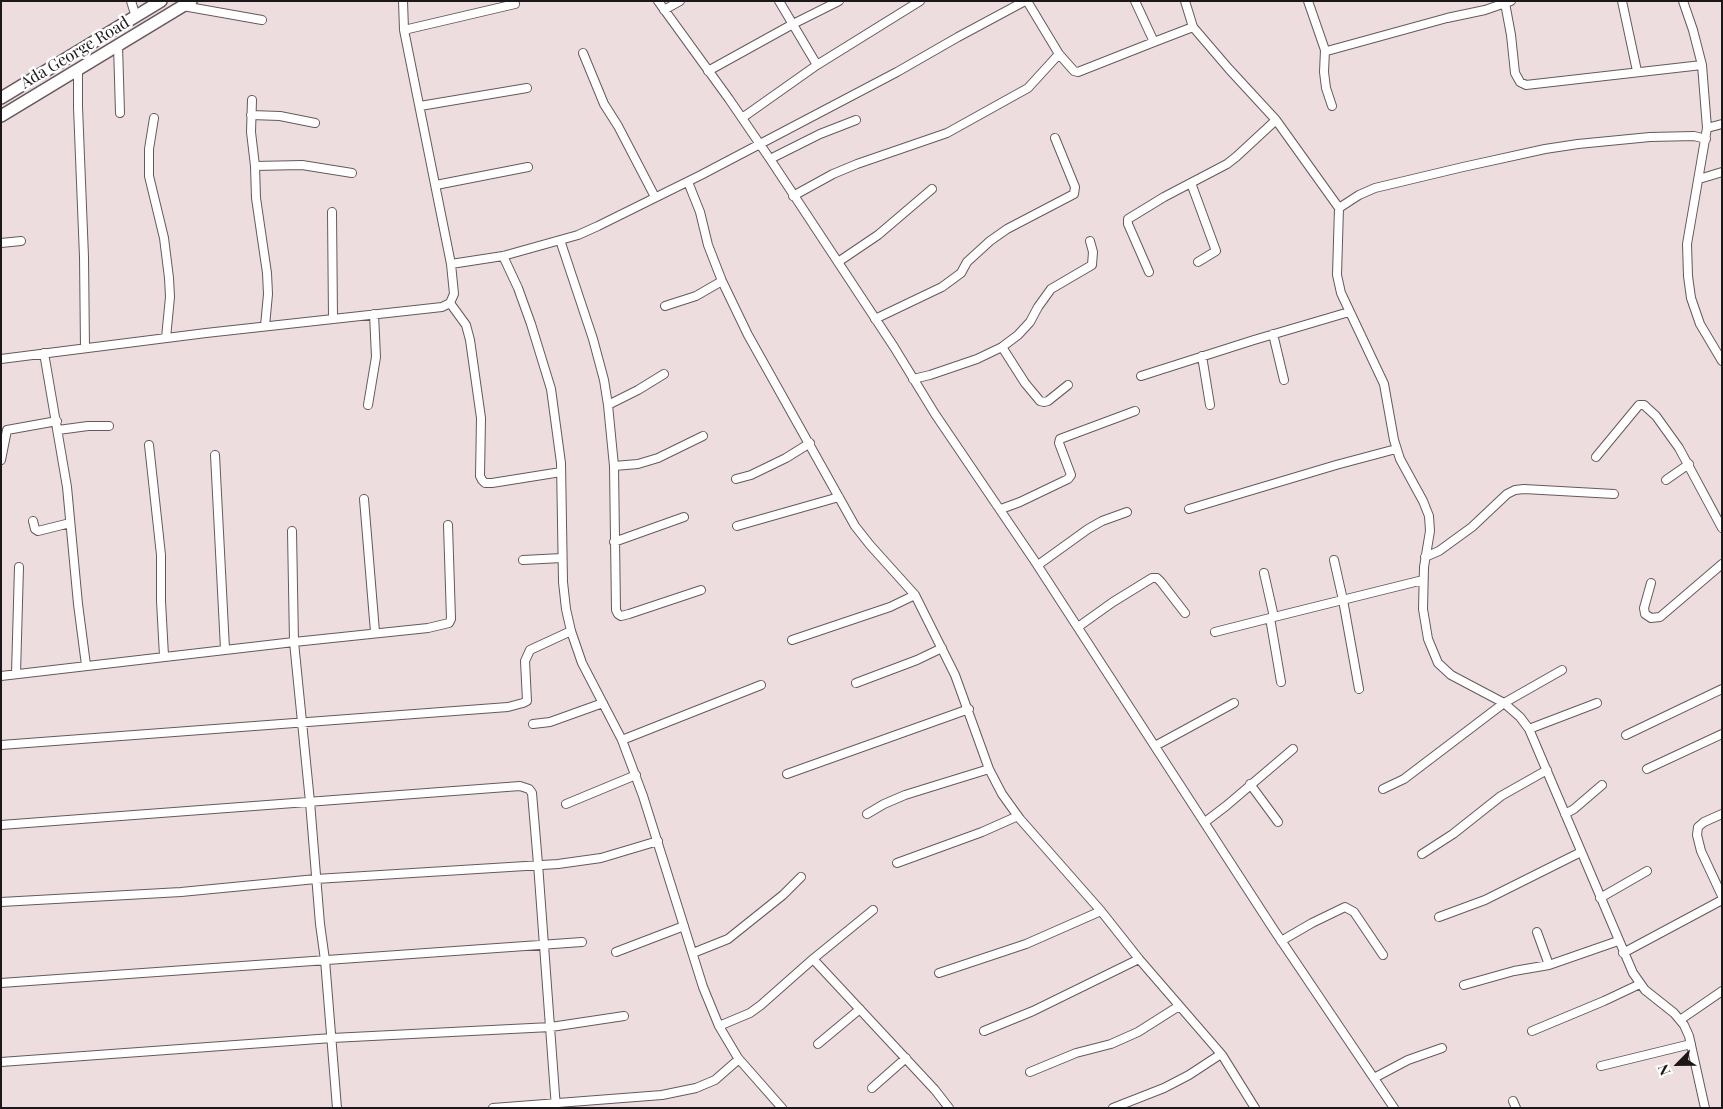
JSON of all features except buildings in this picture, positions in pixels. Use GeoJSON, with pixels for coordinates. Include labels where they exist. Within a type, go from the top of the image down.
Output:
{"type":"FeatureCollection","features":[{"type":"Feature","properties":{"kind":"main road","name":"Ada George Road"},"geometry":{"type":"LineString","coordinates":[[1,98],[161,1]]}},
{"type":"Feature","properties":{"kind":"main road","name":"Ada George Road"},"geometry":{"type":"LineString","coordinates":[[1,116],[186,4]]}},
{"type":"Feature","properties":{"kind":"street"},"geometry":{"type":"LineString","coordinates":[[131,1],[136,17]]}},
{"type":"Feature","properties":{"kind":"street"},"geometry":{"type":"LineString","coordinates":[[1,359],[265,326],[442,307],[450,303],[454,294],[451,264],[404,30],[403,1]]}},
{"type":"Feature","properties":{"kind":"street"},"geometry":{"type":"LineString","coordinates":[[658,1],[770,159],[876,319],[944,428],[1038,565],[1281,941],[1394,1108]]}},
{"type":"Feature","properties":{"kind":"street"},"geometry":{"type":"LineString","coordinates":[[664,10],[680,1]]}},
{"type":"Feature","properties":{"kind":"street"},"geometry":{"type":"LineString","coordinates":[[779,1],[817,65]]}},
{"type":"Feature","properties":{"kind":"street"},"geometry":{"type":"LineString","coordinates":[[708,71],[839,1]]}},
{"type":"Feature","properties":{"kind":"street"},"geometry":{"type":"LineString","coordinates":[[742,118],[817,65],[920,1]]}},
{"type":"Feature","properties":{"kind":"street"},"geometry":{"type":"LineString","coordinates":[[451,264],[503,256],[560,240],[598,226],[688,182],[898,72],[958,36],[1026,1],[1059,54],[1074,71],[1078,72],[1193,27]]}},
{"type":"Feature","properties":{"kind":"street"},"geometry":{"type":"LineString","coordinates":[[1135,1],[1154,42]]}},
{"type":"Feature","properties":{"kind":"street"},"geometry":{"type":"LineString","coordinates":[[1185,1],[1193,27],[1276,120],[1339,208],[1337,275],[1341,293],[1384,384],[1396,449],[1429,516],[1430,530],[1425,557],[1423,609],[1428,639],[1438,663],[1451,675],[1504,703],[1520,717],[1529,729],[1623,953],[1640,984],[1674,1013],[1689,1036],[1705,1108]]}},
{"type":"Feature","properties":{"kind":"street"},"geometry":{"type":"LineString","coordinates":[[1308,1],[1325,50],[1325,80],[1332,106]]}},
{"type":"Feature","properties":{"kind":"street"},"geometry":{"type":"LineString","coordinates":[[1683,1],[1702,65],[1708,128],[1687,244],[1688,276],[1691,298],[1700,324],[1722,361]]}},
{"type":"Feature","properties":{"kind":"street"},"geometry":{"type":"LineString","coordinates":[[1325,50],[1328,51],[1508,2],[1515,73],[1520,82],[1526,85],[1702,65]]}},
{"type":"Feature","properties":{"kind":"street"},"geometry":{"type":"LineString","coordinates":[[1623,2],[1637,71]]}},
{"type":"Feature","properties":{"kind":"street"},"geometry":{"type":"LineString","coordinates":[[186,4],[262,20]]}},
{"type":"Feature","properties":{"kind":"street"},"geometry":{"type":"LineString","coordinates":[[404,30],[515,4]]}},
{"type":"Feature","properties":{"kind":"street"},"geometry":{"type":"LineString","coordinates":[[118,45],[120,114]]}},
{"type":"Feature","properties":{"kind":"street"},"geometry":{"type":"LineString","coordinates":[[583,53],[604,104],[618,126],[655,197]]}},
{"type":"Feature","properties":{"kind":"street"},"geometry":{"type":"LineString","coordinates":[[793,196],[833,174],[857,164],[947,133],[1028,88],[1059,54]]}},
{"type":"Feature","properties":{"kind":"street"},"geometry":{"type":"LineString","coordinates":[[78,70],[85,348]]}},
{"type":"Feature","properties":{"kind":"street"},"geometry":{"type":"LineString","coordinates":[[420,106],[527,88]]}},
{"type":"Feature","properties":{"kind":"street"},"geometry":{"type":"LineString","coordinates":[[252,100],[251,132],[256,198],[268,273],[265,326]]}},
{"type":"Feature","properties":{"kind":"street"},"geometry":{"type":"LineString","coordinates":[[251,115],[280,116],[315,123]]}},
{"type":"Feature","properties":{"kind":"street"},"geometry":{"type":"LineString","coordinates":[[154,118],[149,149],[149,176],[164,238],[169,278],[170,296],[166,338]]}},
{"type":"Feature","properties":{"kind":"street"},"geometry":{"type":"LineString","coordinates":[[770,159],[820,134],[856,120]]}},
{"type":"Feature","properties":{"kind":"street"},"geometry":{"type":"LineString","coordinates":[[1149,272],[1129,228],[1128,219],[1191,183],[1207,176],[1236,157],[1276,120]]}},
{"type":"Feature","properties":{"kind":"street"},"geometry":{"type":"LineString","coordinates":[[1708,128],[1722,124]]}},
{"type":"Feature","properties":{"kind":"street"},"geometry":{"type":"LineString","coordinates":[[1339,208],[1375,188],[1546,150],[1578,144],[1650,137],[1694,136],[1706,139]]}},
{"type":"Feature","properties":{"kind":"street"},"geometry":{"type":"LineString","coordinates":[[876,319],[942,287],[961,273],[967,262],[990,241],[1074,194],[1075,187],[1055,138]]}},
{"type":"Feature","properties":{"kind":"street"},"geometry":{"type":"LineString","coordinates":[[255,166],[302,165],[352,173]]}},
{"type":"Feature","properties":{"kind":"street"},"geometry":{"type":"LineString","coordinates":[[436,185],[528,167]]}},
{"type":"Feature","properties":{"kind":"street"},"geometry":{"type":"LineString","coordinates":[[1699,179],[1722,172]]}},
{"type":"Feature","properties":{"kind":"street"},"geometry":{"type":"LineString","coordinates":[[688,182],[700,212],[708,245],[722,281],[748,335],[856,526],[870,545],[915,596],[942,648],[969,709],[989,769],[1002,794],[1018,816],[1101,911],[1220,1054],[1255,1108]]}},
{"type":"Feature","properties":{"kind":"street"},"geometry":{"type":"LineString","coordinates":[[1191,183],[1216,251],[1198,262]]}},
{"type":"Feature","properties":{"kind":"street"},"geometry":{"type":"LineString","coordinates":[[838,262],[878,235],[932,188]]}},
{"type":"Feature","properties":{"kind":"street"},"geometry":{"type":"LineString","coordinates":[[332,212],[333,319]]}},
{"type":"Feature","properties":{"kind":"street"},"geometry":{"type":"LineString","coordinates":[[560,240],[593,339],[608,404],[614,466],[616,610],[621,616],[701,590]]}},
{"type":"Feature","properties":{"kind":"street"},"geometry":{"type":"LineString","coordinates":[[1,243],[21,241]]}},
{"type":"Feature","properties":{"kind":"street"},"geometry":{"type":"LineString","coordinates":[[913,379],[956,367],[1002,347],[1018,335],[1030,322],[1051,288],[1092,265],[1094,252],[1090,241]]}},
{"type":"Feature","properties":{"kind":"street"},"geometry":{"type":"LineString","coordinates":[[503,256],[528,315],[551,389],[561,472],[562,558],[566,608],[571,631],[582,663],[622,740],[636,775],[692,954],[719,1026],[739,1060],[782,1108]]}},
{"type":"Feature","properties":{"kind":"street"},"geometry":{"type":"LineString","coordinates":[[665,306],[696,296],[722,281]]}},
{"type":"Feature","properties":{"kind":"street"},"geometry":{"type":"LineString","coordinates":[[450,303],[460,314],[466,325],[470,340],[481,418],[480,476],[482,480],[492,483],[561,472]]}},
{"type":"Feature","properties":{"kind":"street"},"geometry":{"type":"LineString","coordinates":[[1141,376],[1349,312]]}},
{"type":"Feature","properties":{"kind":"street"},"geometry":{"type":"LineString","coordinates":[[368,405],[376,357],[374,314]]}},
{"type":"Feature","properties":{"kind":"street"},"geometry":{"type":"LineString","coordinates":[[1273,334],[1284,380]]}},
{"type":"Feature","properties":{"kind":"street"},"geometry":{"type":"LineString","coordinates":[[1002,347],[1025,383],[1042,402],[1048,401],[1068,385]]}},
{"type":"Feature","properties":{"kind":"street"},"geometry":{"type":"LineString","coordinates":[[44,353],[67,487],[86,665]]}},
{"type":"Feature","properties":{"kind":"street"},"geometry":{"type":"LineString","coordinates":[[1202,356],[1210,405]]}},
{"type":"Feature","properties":{"kind":"street"},"geometry":{"type":"LineString","coordinates":[[608,404],[638,390],[664,374]]}},
{"type":"Feature","properties":{"kind":"street"},"geometry":{"type":"LineString","coordinates":[[1596,457],[1639,405],[1644,405],[1656,416],[1689,464],[1722,528]]}},
{"type":"Feature","properties":{"kind":"street"},"geometry":{"type":"LineString","coordinates":[[1001,509],[1071,475],[1059,443],[1060,439],[1135,411]]}},
{"type":"Feature","properties":{"kind":"street"},"geometry":{"type":"LineString","coordinates":[[1,460],[7,430],[57,426],[109,426]]}},
{"type":"Feature","properties":{"kind":"street"},"geometry":{"type":"LineString","coordinates":[[614,466],[638,464],[658,458],[703,436]]}},
{"type":"Feature","properties":{"kind":"street"},"geometry":{"type":"LineString","coordinates":[[736,480],[786,458],[810,443]]}},
{"type":"Feature","properties":{"kind":"street"},"geometry":{"type":"LineString","coordinates":[[149,445],[161,555],[164,656]]}},
{"type":"Feature","properties":{"kind":"street"},"geometry":{"type":"LineString","coordinates":[[1189,509],[1396,449]]}},
{"type":"Feature","properties":{"kind":"street"},"geometry":{"type":"LineString","coordinates":[[216,456],[225,649]]}},
{"type":"Feature","properties":{"kind":"street"},"geometry":{"type":"LineString","coordinates":[[1666,480],[1689,464]]}},
{"type":"Feature","properties":{"kind":"street"},"geometry":{"type":"LineString","coordinates":[[1425,557],[1439,551],[1472,527],[1507,494],[1515,490],[1614,494]]}},
{"type":"Feature","properties":{"kind":"street"},"geometry":{"type":"LineString","coordinates":[[737,526],[840,497]]}},
{"type":"Feature","properties":{"kind":"street"},"geometry":{"type":"LineString","coordinates":[[364,499],[375,632]]}},
{"type":"Feature","properties":{"kind":"street"},"geometry":{"type":"LineString","coordinates":[[1038,565],[1088,529],[1102,521],[1127,512]]}},
{"type":"Feature","properties":{"kind":"street"},"geometry":{"type":"LineString","coordinates":[[614,542],[684,517]]}},
{"type":"Feature","properties":{"kind":"street"},"geometry":{"type":"LineString","coordinates":[[33,521],[35,529],[38,531],[70,523]]}},
{"type":"Feature","properties":{"kind":"street"},"geometry":{"type":"LineString","coordinates":[[1,676],[375,632],[428,628],[449,623],[451,619],[448,525]]}},
{"type":"Feature","properties":{"kind":"street"},"geometry":{"type":"LineString","coordinates":[[292,531],[294,642],[325,960],[337,1108]]}},
{"type":"Feature","properties":{"kind":"street"},"geometry":{"type":"LineString","coordinates":[[523,560],[562,558]]}},
{"type":"Feature","properties":{"kind":"street"},"geometry":{"type":"LineString","coordinates":[[1334,560],[1359,689]]}},
{"type":"Feature","properties":{"kind":"street"},"geometry":{"type":"LineString","coordinates":[[1651,583],[1644,608],[1645,614],[1651,618],[1660,618],[1722,564]]}},
{"type":"Feature","properties":{"kind":"street"},"geometry":{"type":"LineString","coordinates":[[16,674],[19,567]]}},
{"type":"Feature","properties":{"kind":"street"},"geometry":{"type":"LineString","coordinates":[[1264,572],[1281,682]]}},
{"type":"Feature","properties":{"kind":"street"},"geometry":{"type":"LineString","coordinates":[[1078,627],[1113,602],[1152,578],[1157,578],[1161,582],[1185,613]]}},
{"type":"Feature","properties":{"kind":"street"},"geometry":{"type":"LineString","coordinates":[[1215,632],[1423,580]]}},
{"type":"Feature","properties":{"kind":"street"},"geometry":{"type":"LineString","coordinates":[[792,640],[915,596]]}},
{"type":"Feature","properties":{"kind":"street"},"geometry":{"type":"LineString","coordinates":[[1,745],[508,707],[523,704],[527,700],[525,661],[530,650],[571,631]]}},
{"type":"Feature","properties":{"kind":"street"},"geometry":{"type":"LineString","coordinates":[[856,683],[917,660],[942,648]]}},
{"type":"Feature","properties":{"kind":"street"},"geometry":{"type":"LineString","coordinates":[[1383,789],[1404,779],[1504,703],[1562,670]]}},
{"type":"Feature","properties":{"kind":"street"},"geometry":{"type":"LineString","coordinates":[[622,740],[761,685]]}},
{"type":"Feature","properties":{"kind":"street"},"geometry":{"type":"LineString","coordinates":[[1626,734],[1722,689]]}},
{"type":"Feature","properties":{"kind":"street"},"geometry":{"type":"LineString","coordinates":[[533,724],[550,722],[603,702]]}},
{"type":"Feature","properties":{"kind":"street"},"geometry":{"type":"LineString","coordinates":[[1155,746],[1234,703]]}},
{"type":"Feature","properties":{"kind":"street"},"geometry":{"type":"LineString","coordinates":[[1529,729],[1597,703]]}},
{"type":"Feature","properties":{"kind":"street"},"geometry":{"type":"LineString","coordinates":[[787,774],[969,709]]}},
{"type":"Feature","properties":{"kind":"street"},"geometry":{"type":"LineString","coordinates":[[1647,769],[1722,734]]}},
{"type":"Feature","properties":{"kind":"street"},"geometry":{"type":"LineString","coordinates":[[1205,822],[1293,749]]}},
{"type":"Feature","properties":{"kind":"street"},"geometry":{"type":"LineString","coordinates":[[866,814],[905,795],[989,769]]}},
{"type":"Feature","properties":{"kind":"street"},"geometry":{"type":"LineString","coordinates":[[1422,854],[1453,834],[1501,796],[1547,770]]}},
{"type":"Feature","properties":{"kind":"street"},"geometry":{"type":"LineString","coordinates":[[566,804],[636,775]]}},
{"type":"Feature","properties":{"kind":"street"},"geometry":{"type":"LineString","coordinates":[[1250,784],[1278,822]]}},
{"type":"Feature","properties":{"kind":"street"},"geometry":{"type":"LineString","coordinates":[[1565,814],[1579,805],[1602,785]]}},
{"type":"Feature","properties":{"kind":"street"},"geometry":{"type":"LineString","coordinates":[[1,825],[520,786],[529,789],[532,793],[538,864],[551,1027],[555,1106]]}},
{"type":"Feature","properties":{"kind":"street"},"geometry":{"type":"LineString","coordinates":[[1623,953],[1722,898],[1701,851],[1697,835],[1698,827],[1704,822],[1722,814]]}},
{"type":"Feature","properties":{"kind":"street"},"geometry":{"type":"LineString","coordinates":[[897,863],[982,832],[1018,816]]}},
{"type":"Feature","properties":{"kind":"street"},"geometry":{"type":"LineString","coordinates":[[1,902],[181,892],[316,879],[538,864],[602,858],[658,841]]}},
{"type":"Feature","properties":{"kind":"street"},"geometry":{"type":"LineString","coordinates":[[1439,917],[1500,893],[1581,852]]}},
{"type":"Feature","properties":{"kind":"street"},"geometry":{"type":"LineString","coordinates":[[1600,898],[1647,871]]}},
{"type":"Feature","properties":{"kind":"street"},"geometry":{"type":"LineString","coordinates":[[692,954],[728,940],[783,895],[801,877]]}},
{"type":"Feature","properties":{"kind":"street"},"geometry":{"type":"LineString","coordinates":[[1281,941],[1312,923],[1345,908],[1354,912],[1383,955]]}},
{"type":"Feature","properties":{"kind":"street"},"geometry":{"type":"LineString","coordinates":[[719,1026],[737,1019],[761,1005],[873,910]]}},
{"type":"Feature","properties":{"kind":"street"},"geometry":{"type":"LineString","coordinates":[[939,973],[1026,944],[1101,911]]}},
{"type":"Feature","properties":{"kind":"street"},"geometry":{"type":"LineString","coordinates":[[616,952],[684,926]]}},
{"type":"Feature","properties":{"kind":"street"},"geometry":{"type":"LineString","coordinates":[[1537,932],[1549,965]]}},
{"type":"Feature","properties":{"kind":"street"},"geometry":{"type":"LineString","coordinates":[[1,983],[582,942]]}},
{"type":"Feature","properties":{"kind":"street"},"geometry":{"type":"LineString","coordinates":[[1464,984],[1514,971],[1549,965],[1618,942]]}},
{"type":"Feature","properties":{"kind":"street"},"geometry":{"type":"LineString","coordinates":[[813,959],[906,1058],[949,1108]]}},
{"type":"Feature","properties":{"kind":"street"},"geometry":{"type":"LineString","coordinates":[[984,1031],[1033,1011],[1139,959]]}},
{"type":"Feature","properties":{"kind":"street"},"geometry":{"type":"LineString","coordinates":[[1532,1031],[1640,984]]}},
{"type":"Feature","properties":{"kind":"street"},"geometry":{"type":"LineString","coordinates":[[1680,1020],[1722,991]]}},
{"type":"Feature","properties":{"kind":"street"},"geometry":{"type":"LineString","coordinates":[[1030,1072],[1076,1053],[1111,1044],[1129,1036],[1179,1006]]}},
{"type":"Feature","properties":{"kind":"street"},"geometry":{"type":"LineString","coordinates":[[818,1044],[860,1009]]}},
{"type":"Feature","properties":{"kind":"street"},"geometry":{"type":"LineString","coordinates":[[1,1062],[332,1038],[551,1027],[624,1016]]}},
{"type":"Feature","properties":{"kind":"street"},"geometry":{"type":"LineString","coordinates":[[1601,1066],[1691,1044]]}},
{"type":"Feature","properties":{"kind":"street"},"geometry":{"type":"LineString","coordinates":[[1374,1078],[1408,1060],[1442,1048]]}},
{"type":"Feature","properties":{"kind":"street"},"geometry":{"type":"LineString","coordinates":[[1113,1108],[1164,1088],[1189,1075],[1220,1054]]}},
{"type":"Feature","properties":{"kind":"street"},"geometry":{"type":"LineString","coordinates":[[872,1088],[906,1058]]}},
{"type":"Feature","properties":{"kind":"street"},"geometry":{"type":"LineString","coordinates":[[493,1108],[555,1106],[662,1094],[696,1088],[715,1080],[739,1060]]}}]}
